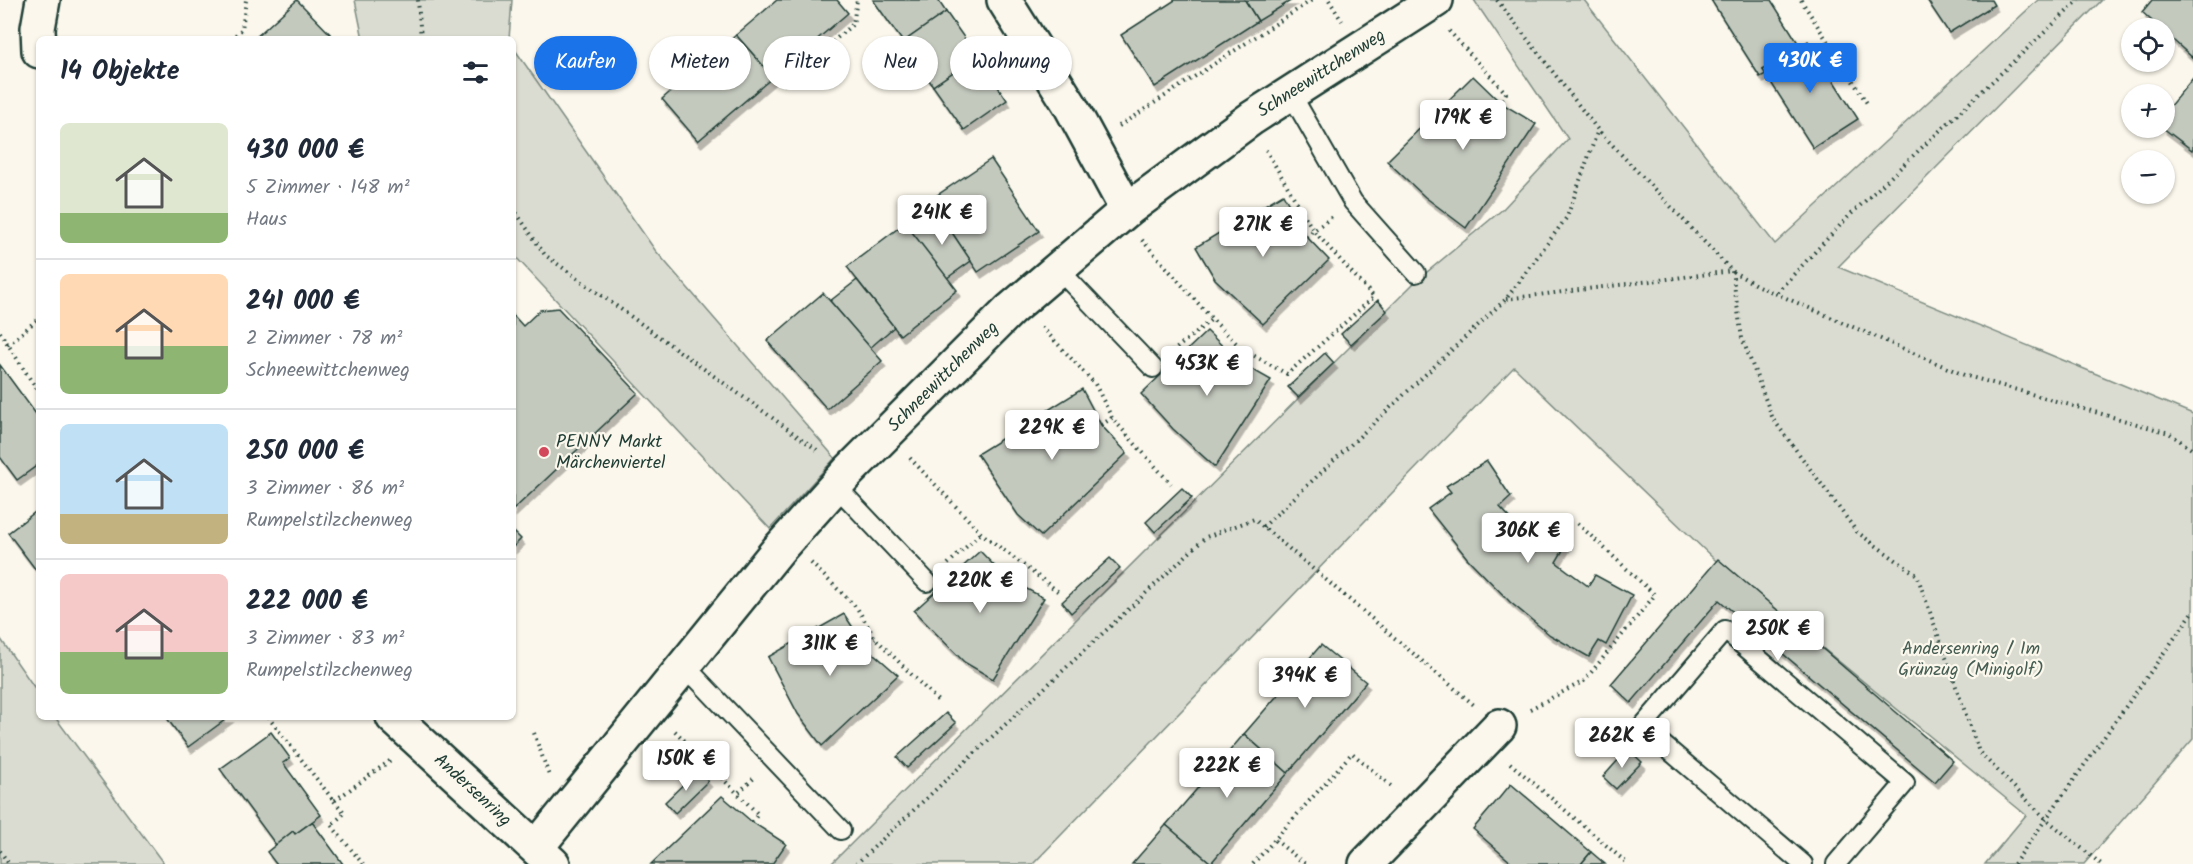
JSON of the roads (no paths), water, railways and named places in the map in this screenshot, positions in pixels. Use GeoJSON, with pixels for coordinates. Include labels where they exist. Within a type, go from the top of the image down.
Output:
{"type":"FeatureCollection","features":[{"type":"Feature","properties":{"kind":"street"},"geometry":{"type":"LineString","coordinates":[[38,36],[44,0]]}},
{"type":"Feature","properties":{"kind":"street"},"geometry":{"type":"LineString","coordinates":[[1004,0],[1070,105],[1124,213]]}},
{"type":"Feature","properties":{"kind":"street","name":"Schneewittchenweg"},"geometry":{"type":"LineString","coordinates":[[537,858],[572,804],[788,539],[886,433],[1019,303],[1124,213],[1248,121],[1431,3]]}},
{"type":"Feature","properties":{"kind":"street","name":"Andersenring"},"geometry":{"type":"LineString","coordinates":[[396,720],[537,858]]}},
{"type":"Feature","properties":{"kind":"street"},"geometry":{"type":"LineString","coordinates":[[1366,864],[1491,733]]}},
{"type":"Feature","properties":{"kind":"lane"},"geometry":{"type":"LineString","coordinates":[[1291,94],[1353,202],[1416,273]]}},
{"type":"Feature","properties":{"kind":"lane"},"geometry":{"type":"LineString","coordinates":[[1058,269],[1153,368]]}},
{"type":"Feature","properties":{"kind":"lane"},"geometry":{"type":"LineString","coordinates":[[842,479],[927,582]]}},
{"type":"Feature","properties":{"kind":"lane"},"geometry":{"type":"LineString","coordinates":[[1803,864],[1642,727],[1725,630],[1905,783],[1836,864]]}},
{"type":"Feature","properties":{"kind":"lane"},"geometry":{"type":"LineString","coordinates":[[685,666],[841,830]]}},
{"type":"Feature","properties":{"kind":"place","name":"PENNY Markt Märchenviertel"},"geometry":{"type":"Point","coordinates":[544,452]}},
{"type":"Feature","properties":{"kind":"park label","name":"Andersenring / Im Grünzug (Minigolf)"},"geometry":{"type":"Point","coordinates":[1971,659]}}]}
